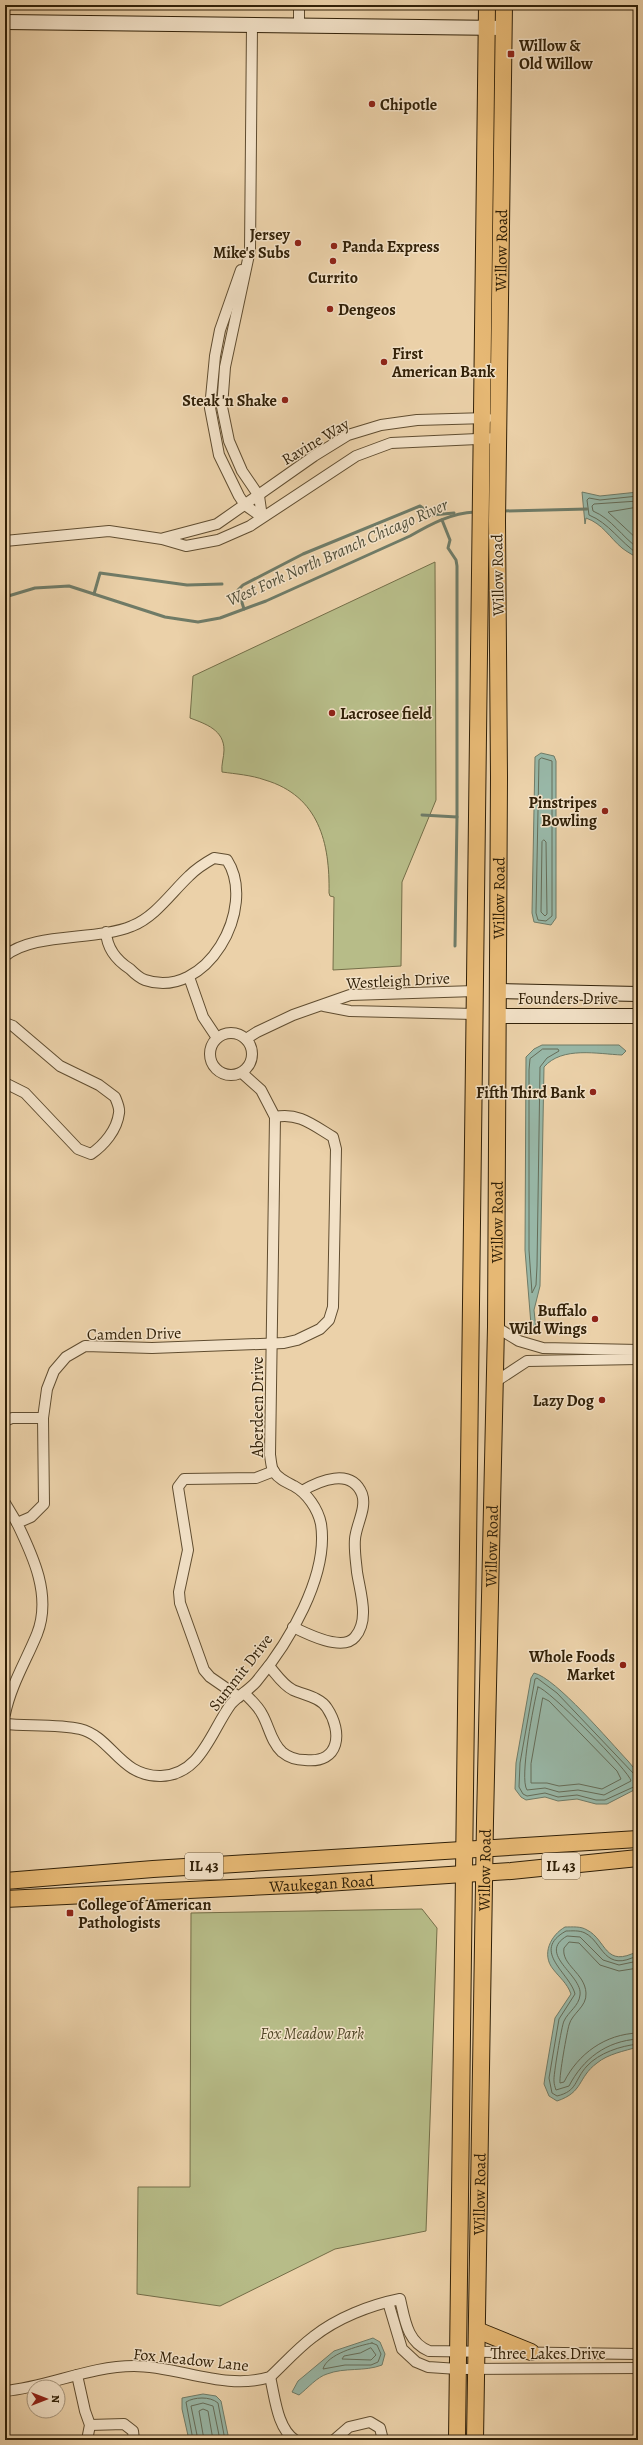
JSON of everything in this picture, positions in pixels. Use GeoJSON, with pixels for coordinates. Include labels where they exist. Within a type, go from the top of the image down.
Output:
{"type":"FeatureCollection","features":[{"type":"Feature","properties":{"kind":"main road","name":"Willow Road"},"geometry":{"type":"LineString","coordinates":[[487,5],[483,418],[491,438]]}},
{"type":"Feature","properties":{"kind":"main road","name":"Willow Road"},"geometry":{"type":"LineString","coordinates":[[457,2440],[465,1873],[474,1014],[491,438],[499,418],[504,5]]}},
{"type":"Feature","properties":{"kind":"main road"},"geometry":{"type":"LineString","coordinates":[[484,282],[501,282]]}},
{"type":"Feature","properties":{"kind":"main road","name":"Willow Road"},"geometry":{"type":"LineString","coordinates":[[475,2440],[496,1327],[499,769],[489,521]]}},
{"type":"Feature","properties":{"kind":"main road"},"geometry":{"type":"LineString","coordinates":[[475,991],[498,991]]}},
{"type":"Feature","properties":{"kind":"main road"},"geometry":{"type":"LineString","coordinates":[[474,1014],[498,1016]]}},
{"type":"Feature","properties":{"kind":"main road","name":"Waukegan Road"},"geometry":{"type":"LineString","coordinates":[[5,1881],[638,1839]]}},
{"type":"Feature","properties":{"kind":"main road","name":"Waukegan Road"},"geometry":{"type":"LineString","coordinates":[[5,1899],[311,1884],[485,1872],[638,1858]]}},
{"type":"Feature","properties":{"kind":"main road"},"geometry":{"type":"LineString","coordinates":[[477,2330],[531,2352]]}},
{"type":"Feature","properties":{"kind":"street"},"geometry":{"type":"LineString","coordinates":[[299,5],[299,25]]}},
{"type":"Feature","properties":{"kind":"street"},"geometry":{"type":"LineString","coordinates":[[5,22],[299,25],[487,29],[504,28]]}},
{"type":"Feature","properties":{"kind":"street"},"geometry":{"type":"LineString","coordinates":[[252,25],[250,250],[225,367],[222,407],[229,442],[242,471],[259,496],[262,517]]}},
{"type":"Feature","properties":{"kind":"street"},"geometry":{"type":"LineString","coordinates":[[250,250],[220,330],[215,356],[210,408],[219,455],[245,505],[262,517]]}},
{"type":"Feature","properties":{"kind":"street","name":"Ravine Way"},"geometry":{"type":"LineString","coordinates":[[162,538],[217,524],[314,456],[348,435],[381,425],[417,420],[499,418]]}},
{"type":"Feature","properties":{"kind":"street","name":"Ravine Way"},"geometry":{"type":"LineString","coordinates":[[6,541],[110,531],[162,538],[186,546],[218,540],[250,526],[356,456],[391,443],[491,438]]}},
{"type":"Feature","properties":{"kind":"street"},"geometry":{"type":"LineString","coordinates":[[5,956],[12,950],[33,943],[131,927],[142,921],[190,874],[214,858],[227,860],[234,872],[236,895],[233,915],[217,953],[189,977],[173,983],[144,980],[117,958],[107,945],[106,932]]}},
{"type":"Feature","properties":{"kind":"street"},"geometry":{"type":"LineString","coordinates":[[189,977],[203,1016],[217,1038]]}},
{"type":"Feature","properties":{"kind":"street","name":"Westleigh Drive"},"geometry":{"type":"LineString","coordinates":[[246,1039],[257,1032],[293,1015],[324,1006],[332,1000],[350,995],[475,991]]}},
{"type":"Feature","properties":{"kind":"street","name":"Founders Drive"},"geometry":{"type":"LineString","coordinates":[[498,991],[638,994]]}},
{"type":"Feature","properties":{"kind":"street","name":"Westleigh Drive"},"geometry":{"type":"LineString","coordinates":[[324,1006],[350,1011],[474,1014]]}},
{"type":"Feature","properties":{"kind":"street","name":"Founders Drive"},"geometry":{"type":"LineString","coordinates":[[498,1016],[638,1016]]}},
{"type":"Feature","properties":{"kind":"street"},"geometry":{"type":"LineString","coordinates":[[5,1023],[13,1026],[60,1066],[98,1085],[115,1097],[119,1112],[111,1134],[98,1149],[91,1154],[78,1149],[25,1093],[5,1083]]}},
{"type":"Feature","properties":{"kind":"street"},"geometry":{"type":"LineString","coordinates":[[229,1033],[235,1033],[246,1039],[250,1044],[252,1057],[251,1063],[242,1073],[235,1076],[222,1074],[212,1064],[210,1050],[217,1038],[229,1033]]}},
{"type":"Feature","properties":{"kind":"street","name":"Aberdeen Drive"},"geometry":{"type":"LineString","coordinates":[[242,1073],[261,1090],[275,1117],[270,1455],[274,1471],[256,1478],[214,1477],[184,1479],[178,1486],[188,1550],[179,1592],[180,1603],[204,1670],[215,1681],[241,1695],[262,1713],[276,1743],[288,1756],[312,1761],[324,1759],[330,1754],[334,1747],[337,1733],[326,1706],[314,1698],[292,1689],[269,1666]]}},
{"type":"Feature","properties":{"kind":"street","name":"Aberdeen Drive"},"geometry":{"type":"LineString","coordinates":[[272,1345],[297,1340],[320,1329],[329,1320],[333,1307],[336,1149],[333,1137],[304,1120],[288,1114],[275,1117]]}},
{"type":"Feature","properties":{"kind":"street"},"geometry":{"type":"LineString","coordinates":[[496,1327],[519,1341],[543,1348],[638,1350]]}},
{"type":"Feature","properties":{"kind":"street","name":"Camden Drive"},"geometry":{"type":"LineString","coordinates":[[16,1523],[32,1517],[44,1504],[43,1418],[47,1389],[54,1371],[66,1357],[85,1346],[152,1348],[272,1345]]}},
{"type":"Feature","properties":{"kind":"street"},"geometry":{"type":"LineString","coordinates":[[495,1382],[527,1361],[638,1359]]}},
{"type":"Feature","properties":{"kind":"street"},"geometry":{"type":"LineString","coordinates":[[5,1421],[12,1418],[43,1418]]}},
{"type":"Feature","properties":{"kind":"street","name":"Summit Drive"},"geometry":{"type":"LineString","coordinates":[[5,1724],[80,1729],[96,1736],[128,1766],[146,1775],[162,1776],[181,1772],[199,1758],[232,1703],[269,1666],[293,1627],[308,1596],[321,1553],[320,1523],[314,1507],[302,1491],[282,1480],[274,1471]]}},
{"type":"Feature","properties":{"kind":"street","name":"Summit Drive"},"geometry":{"type":"LineString","coordinates":[[293,1627],[327,1640],[347,1642],[355,1637],[360,1627],[363,1604],[355,1555],[355,1538],[360,1520],[362,1495],[348,1480],[328,1478],[302,1491]]}},
{"type":"Feature","properties":{"kind":"street"},"geometry":{"type":"LineString","coordinates":[[5,1503],[32,1556],[39,1581],[42,1606],[37,1632],[10,1693],[5,1714]]}},
{"type":"Feature","properties":{"kind":"street","name":"Three Lakes Drive"},"geometry":{"type":"LineString","coordinates":[[400,2299],[407,2327],[416,2342],[429,2351],[458,2353],[531,2352],[638,2354]]}},
{"type":"Feature","properties":{"kind":"street","name":"Fox Meadow Lane"},"geometry":{"type":"LineString","coordinates":[[5,2390],[22,2389],[98,2369],[134,2366],[250,2382],[270,2377],[313,2337],[363,2310],[400,2299]]}},
{"type":"Feature","properties":{"kind":"street","name":"Three Lakes Drive"},"geometry":{"type":"LineString","coordinates":[[388,2302],[398,2340],[408,2356],[428,2366],[458,2369],[638,2368]]}},
{"type":"Feature","properties":{"kind":"street"},"geometry":{"type":"LineString","coordinates":[[77,2375],[84,2411],[90,2425],[87,2440]]}},
{"type":"Feature","properties":{"kind":"street"},"geometry":{"type":"LineString","coordinates":[[270,2377],[282,2424],[290,2437],[295,2440]]}},
{"type":"Feature","properties":{"kind":"street"},"geometry":{"type":"LineString","coordinates":[[334,2440],[349,2427],[370,2422],[376,2424],[380,2428],[383,2440]]}},
{"type":"Feature","properties":{"kind":"street"},"geometry":{"type":"LineString","coordinates":[[90,2425],[124,2424],[133,2431],[134,2440]]}},
{"type":"Feature","properties":{"kind":"green space"},"geometry":{"type":"Polygon","coordinates":[[[435,562],[436,800],[402,882],[401,966],[333,970],[334,897],[330,896],[329,893],[327,856],[318,824],[298,797],[283,787],[254,777],[222,772],[224,750],[221,737],[208,725],[190,718],[193,676],[435,562]]]}},
{"type":"Feature","properties":{"kind":"green space","name":"Fox Meadow Park"},"geometry":{"type":"Polygon","coordinates":[[[422,1909],[437,1928],[426,2231],[335,2249],[220,2306],[137,2294],[138,2187],[190,2187],[191,1913],[422,1909]]]}},
{"type":"Feature","properties":{"kind":"water"},"geometry":{"type":"Polygon","coordinates":[[[582,492],[600,496],[638,492],[638,558],[617,544],[606,531],[597,524],[586,518],[585,524],[582,492]]]}},
{"type":"Feature","properties":{"kind":"water"},"geometry":{"type":"Polygon","coordinates":[[[541,753],[554,756],[556,761],[556,918],[551,925],[534,922],[532,913],[535,757],[541,753]]]}},
{"type":"Feature","properties":{"kind":"water"},"geometry":{"type":"Polygon","coordinates":[[[542,1045],[619,1045],[626,1051],[622,1055],[592,1053],[570,1054],[560,1056],[552,1060],[544,1067],[540,1286],[534,1310],[536,1329],[533,1329],[531,1325],[525,1250],[526,1057],[534,1049],[542,1045]]]}},
{"type":"Feature","properties":{"kind":"water"},"geometry":{"type":"Polygon","coordinates":[[[534,1673],[544,1677],[569,1698],[628,1761],[638,1773],[638,1788],[607,1804],[596,1804],[577,1799],[558,1801],[545,1797],[526,1800],[521,1797],[515,1789],[516,1763],[531,1678],[534,1673]]]}},
{"type":"Feature","properties":{"kind":"water"},"geometry":{"type":"Polygon","coordinates":[[[565,1927],[579,1927],[587,1930],[599,1940],[607,1951],[618,1957],[627,1956],[638,1951],[638,2047],[616,2053],[601,2060],[586,2074],[572,2093],[557,2101],[549,2096],[544,2084],[555,2018],[571,1994],[549,1963],[548,1951],[552,1940],[560,1930],[565,1927]]]}},
{"type":"Feature","properties":{"kind":"water"},"geometry":{"type":"Polygon","coordinates":[[[373,2338],[380,2342],[385,2354],[382,2365],[323,2375],[299,2395],[292,2392],[298,2381],[334,2351],[373,2338]]]}},
{"type":"Feature","properties":{"kind":"water"},"geometry":{"type":"Polygon","coordinates":[[[203,2394],[216,2396],[221,2401],[229,2440],[189,2440],[182,2409],[182,2398],[203,2394]]]}},
{"type":"Feature","properties":{"kind":"waterway"},"geometry":{"type":"LineString","coordinates":[[244,609],[238,590],[243,585],[303,554],[420,506],[432,515],[454,513]]}},
{"type":"Feature","properties":{"kind":"waterway","name":"West Fork North Branch Chicago River"},"geometry":{"type":"LineString","coordinates":[[503,511],[587,509]]}},
{"type":"Feature","properties":{"kind":"waterway","name":"West Fork North Branch Chicago River"},"geometry":{"type":"LineString","coordinates":[[5,597],[35,588],[69,586],[165,617],[198,622],[220,618],[266,601],[410,536],[441,520],[458,514],[475,512]]}},
{"type":"Feature","properties":{"kind":"waterway"},"geometry":{"type":"LineString","coordinates":[[422,815],[457,817],[457,566],[456,560],[448,548],[450,540],[442,520]]}},
{"type":"Feature","properties":{"kind":"waterway"},"geometry":{"type":"LineString","coordinates":[[94,594],[100,573],[187,585],[222,584]]}},
{"type":"Feature","properties":{"kind":"waterway"},"geometry":{"type":"LineString","coordinates":[[455,946],[457,817]]}},
{"type":"Feature","properties":{"kind":"place","name":"Willow & Old Willow"},"geometry":{"type":"Point","coordinates":[511,54]}},
{"type":"Feature","properties":{"kind":"place","name":"Chipotle"},"geometry":{"type":"Point","coordinates":[372,104]}},
{"type":"Feature","properties":{"kind":"place","name":"Jersey Mike's Subs"},"geometry":{"type":"Point","coordinates":[298,243]}},
{"type":"Feature","properties":{"kind":"place","name":"Panda Express"},"geometry":{"type":"Point","coordinates":[334,246]}},
{"type":"Feature","properties":{"kind":"place","name":"Currito"},"geometry":{"type":"Point","coordinates":[333,261]}},
{"type":"Feature","properties":{"kind":"place","name":"Dengeos"},"geometry":{"type":"Point","coordinates":[330,309]}},
{"type":"Feature","properties":{"kind":"place","name":"First American Bank"},"geometry":{"type":"Point","coordinates":[384,362]}},
{"type":"Feature","properties":{"kind":"place","name":"Steak 'n Shake"},"geometry":{"type":"Point","coordinates":[285,400]}},
{"type":"Feature","properties":{"kind":"place","name":"Lacrosee field"},"geometry":{"type":"Point","coordinates":[332,713]}},
{"type":"Feature","properties":{"kind":"place","name":"Pinstripes Bowling"},"geometry":{"type":"Point","coordinates":[605,811]}},
{"type":"Feature","properties":{"kind":"place","name":"Fifth Third Bank"},"geometry":{"type":"Point","coordinates":[593,1092]}},
{"type":"Feature","properties":{"kind":"place","name":"Buffalo Wild Wings"},"geometry":{"type":"Point","coordinates":[595,1319]}},
{"type":"Feature","properties":{"kind":"place","name":"Lazy Dog"},"geometry":{"type":"Point","coordinates":[602,1400]}},
{"type":"Feature","properties":{"kind":"place","name":"Whole Foods Market"},"geometry":{"type":"Point","coordinates":[623,1665]}},
{"type":"Feature","properties":{"kind":"place","name":"College of American Pathologists"},"geometry":{"type":"Point","coordinates":[70,1913]}}]}
